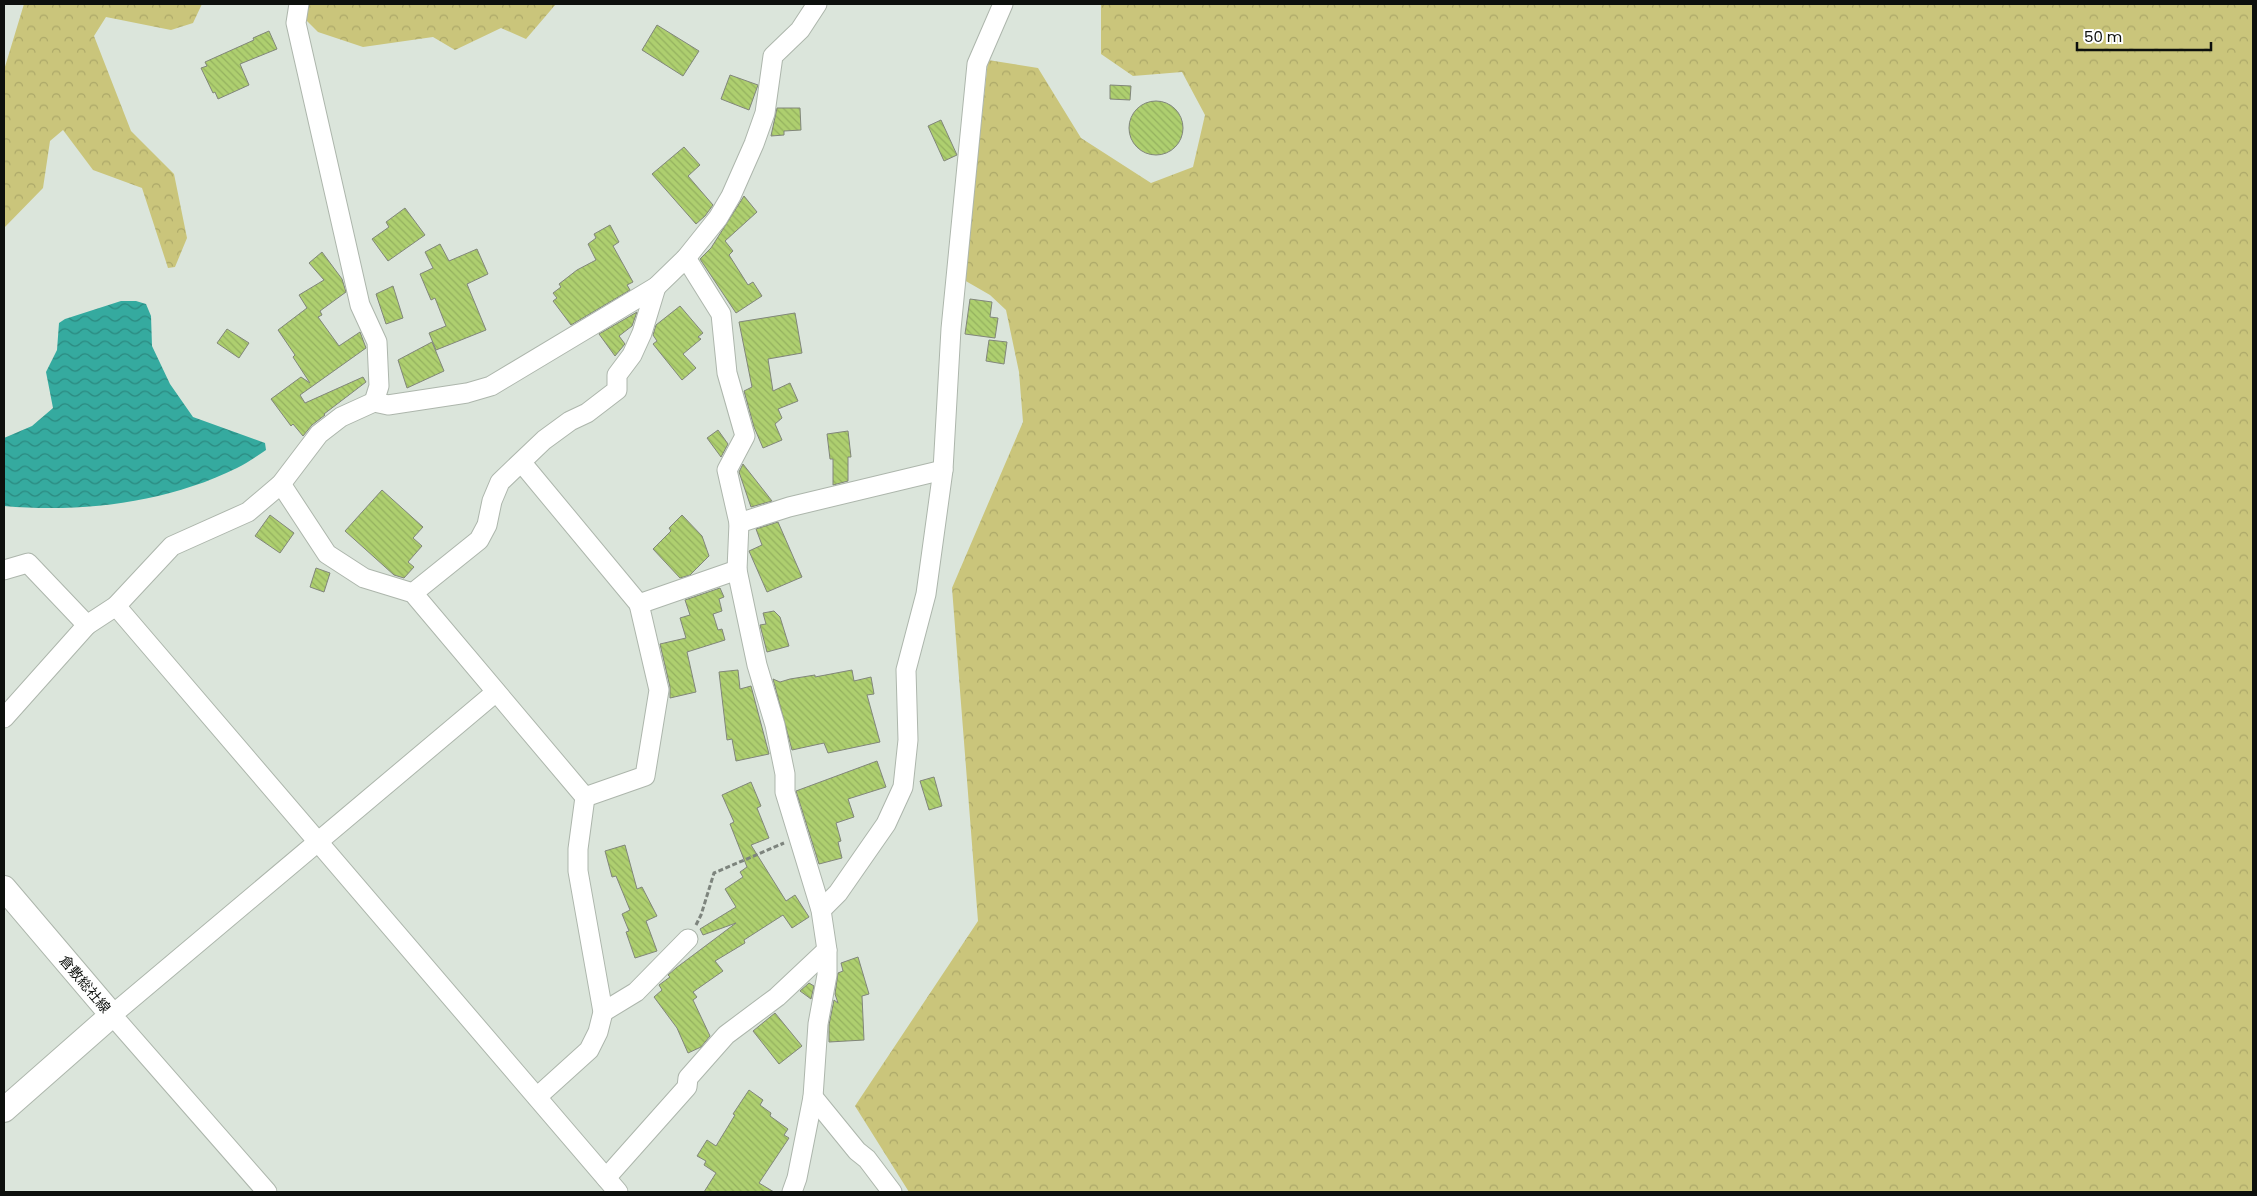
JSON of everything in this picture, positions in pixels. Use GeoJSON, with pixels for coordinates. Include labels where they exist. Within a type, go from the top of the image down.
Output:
{"type":"FeatureCollection","features":[{"type":"Feature","properties":{"kind":"main road","name":"倉敷総社線"},"geometry":{"type":"LineString","coordinates":[[4,888],[112,1015],[4,1110]]}},
{"type":"Feature","properties":{"kind":"street"},"geometry":{"type":"LineString","coordinates":[[299,4],[296,23],[357,295],[377,342],[379,386],[374,402]]}},
{"type":"Feature","properties":{"kind":"street"},"geometry":{"type":"LineString","coordinates":[[4,718],[87,625],[116,606],[172,546],[248,512],[281,484],[319,434],[341,417],[374,402],[388,404],[466,394],[491,386],[656,287],[686,258],[718,218],[726,204],[754,144],[765,113],[773,56],[800,30],[817,4]]}},
{"type":"Feature","properties":{"kind":"street"},"geometry":{"type":"LineString","coordinates":[[821,910],[838,893],[886,824],[903,787],[908,740],[906,670],[926,594],[943,470],[950,329],[977,64],[995,7]]}},
{"type":"Feature","properties":{"kind":"street"},"geometry":{"type":"LineString","coordinates":[[686,258],[721,314],[727,373],[746,436],[727,470],[739,523],[737,570],[757,665],[775,726],[785,774],[785,792],[821,910],[827,950],[827,975],[818,1024],[812,1097],[797,1178],[792,1192]]}},
{"type":"Feature","properties":{"kind":"street"},"geometry":{"type":"LineString","coordinates":[[413,593],[479,540],[487,524],[492,501],[500,482],[544,440],[570,421],[587,414],[617,390],[617,376],[632,355],[642,333],[656,287]]}},
{"type":"Feature","properties":{"kind":"street"},"geometry":{"type":"LineString","coordinates":[[522,463],[639,604],[659,690],[645,776],[585,797]]}},
{"type":"Feature","properties":{"kind":"street"},"geometry":{"type":"LineString","coordinates":[[739,523],[789,507],[943,470]]}},
{"type":"Feature","properties":{"kind":"street"},"geometry":{"type":"LineString","coordinates":[[281,484],[327,554],[364,578],[413,593],[585,797],[578,849],[578,871],[603,1012],[598,1032],[589,1050],[537,1097]]}},
{"type":"Feature","properties":{"kind":"street"},"geometry":{"type":"LineString","coordinates":[[4,570],[28,563],[87,625]]}},
{"type":"Feature","properties":{"kind":"street"},"geometry":{"type":"LineString","coordinates":[[639,604],[737,570]]}},
{"type":"Feature","properties":{"kind":"street"},"geometry":{"type":"LineString","coordinates":[[116,606],[612,1185],[687,1087],[688,1078],[726,1035],[777,997],[827,950]]}},
{"type":"Feature","properties":{"kind":"street"},"geometry":{"type":"LineString","coordinates":[[267,1192],[112,1015],[496,692]]}},
{"type":"Feature","properties":{"kind":"street"},"geometry":{"type":"LineString","coordinates":[[603,1012],[636,992],[688,939]]}},
{"type":"Feature","properties":{"kind":"street"},"geometry":{"type":"LineString","coordinates":[[812,1097],[856,1151],[868,1159],[892,1192]]}},
{"type":"Feature","properties":{"kind":"path"},"geometry":{"type":"LineString","coordinates":[[688,939],[701,915],[714,873],[798,837]]}},
{"type":"Feature","properties":{"kind":"green space"},"geometry":{"type":"Polygon","coordinates":[[[24,4],[202,4],[193,23],[171,30],[106,17],[94,36],[131,131],[174,174],[187,238],[175,267],[168,268],[142,188],[93,170],[63,130],[50,141],[43,188],[4,228],[4,70],[24,4]]]}},
{"type":"Feature","properties":{"kind":"green space"},"geometry":{"type":"Polygon","coordinates":[[[290,4],[556,4],[526,39],[501,28],[455,50],[433,37],[363,47],[318,32],[290,4]]]}},
{"type":"Feature","properties":{"kind":"green space"},"geometry":{"type":"Polygon","coordinates":[[[1101,4],[2253,4],[2253,1192],[909,1192],[855,1106],[978,921],[952,588],[1023,422],[1019,372],[1006,310],[990,295],[964,280],[988,60],[1038,68],[1081,138],[1151,183],[1193,167],[1205,115],[1182,72],[1133,76],[1101,54],[1101,4]]]}},
{"type":"Feature","properties":{"kind":"water"},"geometry":{"type":"Polygon","coordinates":[[[121,301],[136,301],[146,304],[151,316],[152,346],[170,384],[193,417],[265,443],[266,450],[241,466],[210,480],[182,490],[153,497],[123,503],[63,508],[4,506],[4,438],[32,426],[53,408],[46,372],[57,350],[59,323],[65,319],[121,301]]]}},
{"type":"Feature","properties":{"kind":"building"},"geometry":{"type":"Polygon","coordinates":[[[657,25],[699,51],[683,76],[642,50],[657,25]]]}},
{"type":"Feature","properties":{"kind":"building"},"geometry":{"type":"Polygon","coordinates":[[[269,31],[277,49],[240,64],[249,85],[218,99],[201,68],[207,66],[205,62],[254,40],[253,38],[269,31]]]}},
{"type":"Feature","properties":{"kind":"building"},"geometry":{"type":"Polygon","coordinates":[[[730,75],[758,85],[749,110],[721,99],[730,75]]]}},
{"type":"Feature","properties":{"kind":"building"},"geometry":{"type":"Polygon","coordinates":[[[1110,85],[1131,86],[1130,100],[1110,99],[1110,85]]]}},
{"type":"Feature","properties":{"kind":"building"},"geometry":{"type":"Polygon","coordinates":[[[1156,101],[1166,103],[1175,109],[1181,118],[1183,128],[1181,138],[1175,147],[1166,153],[1156,155],[1146,153],[1137,147],[1131,138],[1129,128],[1131,118],[1137,109],[1146,103],[1156,101]]]}},
{"type":"Feature","properties":{"kind":"building"},"geometry":{"type":"Polygon","coordinates":[[[777,108],[800,108],[801,130],[784,131],[784,135],[771,136],[777,108]]]}},
{"type":"Feature","properties":{"kind":"building"},"geometry":{"type":"Polygon","coordinates":[[[941,120],[957,155],[944,161],[928,126],[941,120]]]}},
{"type":"Feature","properties":{"kind":"building"},"geometry":{"type":"Polygon","coordinates":[[[684,147],[700,165],[688,176],[713,205],[696,224],[652,174],[684,147]]]}},
{"type":"Feature","properties":{"kind":"building"},"geometry":{"type":"Polygon","coordinates":[[[744,196],[757,212],[725,241],[733,251],[729,255],[748,285],[753,282],[762,296],[736,313],[700,259],[711,248],[744,196]]]}},
{"type":"Feature","properties":{"kind":"building"},"geometry":{"type":"Polygon","coordinates":[[[405,208],[425,235],[388,261],[372,239],[389,227],[386,222],[405,208]]]}},
{"type":"Feature","properties":{"kind":"building"},"geometry":{"type":"Polygon","coordinates":[[[610,225],[619,242],[613,246],[633,282],[627,285],[630,290],[571,325],[553,301],[557,298],[553,293],[561,287],[559,284],[577,270],[596,260],[588,244],[596,238],[594,234],[610,225]]]}},
{"type":"Feature","properties":{"kind":"building"},"geometry":{"type":"Polygon","coordinates":[[[440,244],[449,261],[477,249],[488,274],[467,284],[486,330],[436,350],[429,333],[446,326],[435,298],[431,300],[420,274],[433,268],[425,252],[440,244]]]}},
{"type":"Feature","properties":{"kind":"building"},"geometry":{"type":"Polygon","coordinates":[[[322,252],[342,279],[346,292],[320,311],[322,315],[318,317],[339,346],[360,332],[366,348],[300,395],[305,403],[363,377],[366,382],[324,414],[303,436],[293,424],[291,426],[271,399],[301,377],[310,383],[293,357],[295,355],[278,330],[307,308],[299,295],[324,280],[309,263],[322,252]]]}},
{"type":"Feature","properties":{"kind":"building"},"geometry":{"type":"Polygon","coordinates":[[[393,286],[403,318],[386,324],[376,294],[393,286]]]}},
{"type":"Feature","properties":{"kind":"building"},"geometry":{"type":"Polygon","coordinates":[[[970,299],[992,302],[990,317],[998,318],[995,338],[965,334],[970,299]]]}},
{"type":"Feature","properties":{"kind":"building"},"geometry":{"type":"Polygon","coordinates":[[[680,306],[703,333],[698,337],[701,339],[683,354],[696,368],[682,380],[653,344],[657,341],[653,335],[656,325],[680,306]]]}},
{"type":"Feature","properties":{"kind":"building"},"geometry":{"type":"Polygon","coordinates":[[[637,312],[632,326],[619,336],[625,344],[615,356],[599,334],[637,312]]]}},
{"type":"Feature","properties":{"kind":"building"},"geometry":{"type":"Polygon","coordinates":[[[795,313],[802,353],[768,359],[773,391],[790,383],[798,401],[778,409],[782,418],[775,424],[782,440],[763,448],[754,427],[744,391],[752,387],[739,322],[795,313]]]}},
{"type":"Feature","properties":{"kind":"building"},"geometry":{"type":"Polygon","coordinates":[[[227,329],[249,343],[239,358],[217,343],[227,329]]]}},
{"type":"Feature","properties":{"kind":"building"},"geometry":{"type":"Polygon","coordinates":[[[989,340],[1007,342],[1004,364],[986,361],[989,340]]]}},
{"type":"Feature","properties":{"kind":"building"},"geometry":{"type":"Polygon","coordinates":[[[432,342],[444,371],[407,388],[398,360],[432,342]]]}},
{"type":"Feature","properties":{"kind":"building"},"geometry":{"type":"Polygon","coordinates":[[[718,430],[728,444],[721,457],[707,438],[718,430]]]}},
{"type":"Feature","properties":{"kind":"building"},"geometry":{"type":"Polygon","coordinates":[[[848,431],[851,457],[848,457],[848,481],[833,485],[833,459],[830,459],[827,434],[848,431]]]}},
{"type":"Feature","properties":{"kind":"building"},"geometry":{"type":"Polygon","coordinates":[[[743,464],[772,501],[751,507],[739,472],[743,464]]]}},
{"type":"Feature","properties":{"kind":"building"},"geometry":{"type":"Polygon","coordinates":[[[382,490],[423,527],[413,538],[422,546],[408,562],[414,567],[404,578],[394,575],[345,531],[382,490]]]}},
{"type":"Feature","properties":{"kind":"building"},"geometry":{"type":"Polygon","coordinates":[[[270,515],[294,533],[280,553],[255,536],[270,515]]]}},
{"type":"Feature","properties":{"kind":"building"},"geometry":{"type":"Polygon","coordinates":[[[682,515],[702,536],[709,556],[690,575],[680,578],[653,549],[671,531],[669,528],[682,515]]]}},
{"type":"Feature","properties":{"kind":"building"},"geometry":{"type":"Polygon","coordinates":[[[778,522],[802,577],[767,592],[749,551],[762,545],[756,529],[778,522]]]}},
{"type":"Feature","properties":{"kind":"building"},"geometry":{"type":"Polygon","coordinates":[[[316,568],[330,573],[324,592],[310,587],[316,568]]]}},
{"type":"Feature","properties":{"kind":"building"},"geometry":{"type":"Polygon","coordinates":[[[720,588],[724,597],[719,599],[722,611],[713,614],[718,630],[722,629],[725,640],[687,652],[696,692],[670,698],[670,687],[660,644],[686,638],[680,618],[690,615],[685,600],[720,588]]]}},
{"type":"Feature","properties":{"kind":"building"},"geometry":{"type":"Polygon","coordinates":[[[774,611],[780,617],[789,646],[767,652],[760,625],[766,624],[763,613],[774,611]]]}},
{"type":"Feature","properties":{"kind":"building"},"geometry":{"type":"Polygon","coordinates":[[[738,670],[740,689],[751,686],[769,754],[736,761],[732,739],[727,740],[719,672],[738,670]]]}},
{"type":"Feature","properties":{"kind":"building"},"geometry":{"type":"Polygon","coordinates":[[[852,670],[854,681],[871,677],[874,694],[867,695],[880,742],[828,753],[824,743],[792,750],[773,679],[780,682],[852,670]]]}},
{"type":"Feature","properties":{"kind":"building"},"geometry":{"type":"Polygon","coordinates":[[[877,761],[886,787],[848,799],[854,817],[836,823],[841,841],[838,842],[842,858],[819,864],[796,791],[877,761]]]}},
{"type":"Feature","properties":{"kind":"building"},"geometry":{"type":"Polygon","coordinates":[[[934,777],[942,806],[929,810],[920,781],[934,777]]]}},
{"type":"Feature","properties":{"kind":"building"},"geometry":{"type":"Polygon","coordinates":[[[751,782],[761,806],[757,808],[769,838],[751,845],[786,901],[795,895],[809,917],[792,928],[783,915],[744,940],[745,943],[715,961],[723,971],[693,992],[697,997],[693,1000],[710,1036],[701,1047],[688,1053],[677,1028],[654,997],[662,990],[659,985],[670,977],[668,975],[736,923],[703,935],[700,929],[736,907],[725,889],[743,877],[740,872],[747,867],[730,824],[734,822],[722,795],[751,782]]]}},
{"type":"Feature","properties":{"kind":"building"},"geometry":{"type":"Polygon","coordinates":[[[625,845],[637,889],[642,887],[657,916],[646,921],[657,951],[635,958],[626,932],[629,931],[622,914],[630,910],[616,876],[612,877],[605,851],[625,845]]]}},
{"type":"Feature","properties":{"kind":"building"},"geometry":{"type":"Polygon","coordinates":[[[858,957],[869,994],[862,996],[864,1040],[829,1042],[829,1025],[834,1000],[838,1003],[835,994],[838,973],[843,971],[841,963],[858,957]]]}},
{"type":"Feature","properties":{"kind":"building"},"geometry":{"type":"Polygon","coordinates":[[[809,983],[814,986],[811,999],[800,991],[809,983]]]}},
{"type":"Feature","properties":{"kind":"building"},"geometry":{"type":"Polygon","coordinates":[[[775,1013],[802,1046],[779,1064],[753,1031],[775,1013]]]}},
{"type":"Feature","properties":{"kind":"building"},"geometry":{"type":"Polygon","coordinates":[[[749,1090],[763,1100],[760,1105],[771,1113],[770,1116],[788,1129],[784,1135],[789,1138],[759,1183],[774,1192],[704,1192],[716,1173],[704,1165],[706,1161],[697,1156],[707,1140],[716,1146],[735,1115],[733,1114],[749,1090]]]}}]}
